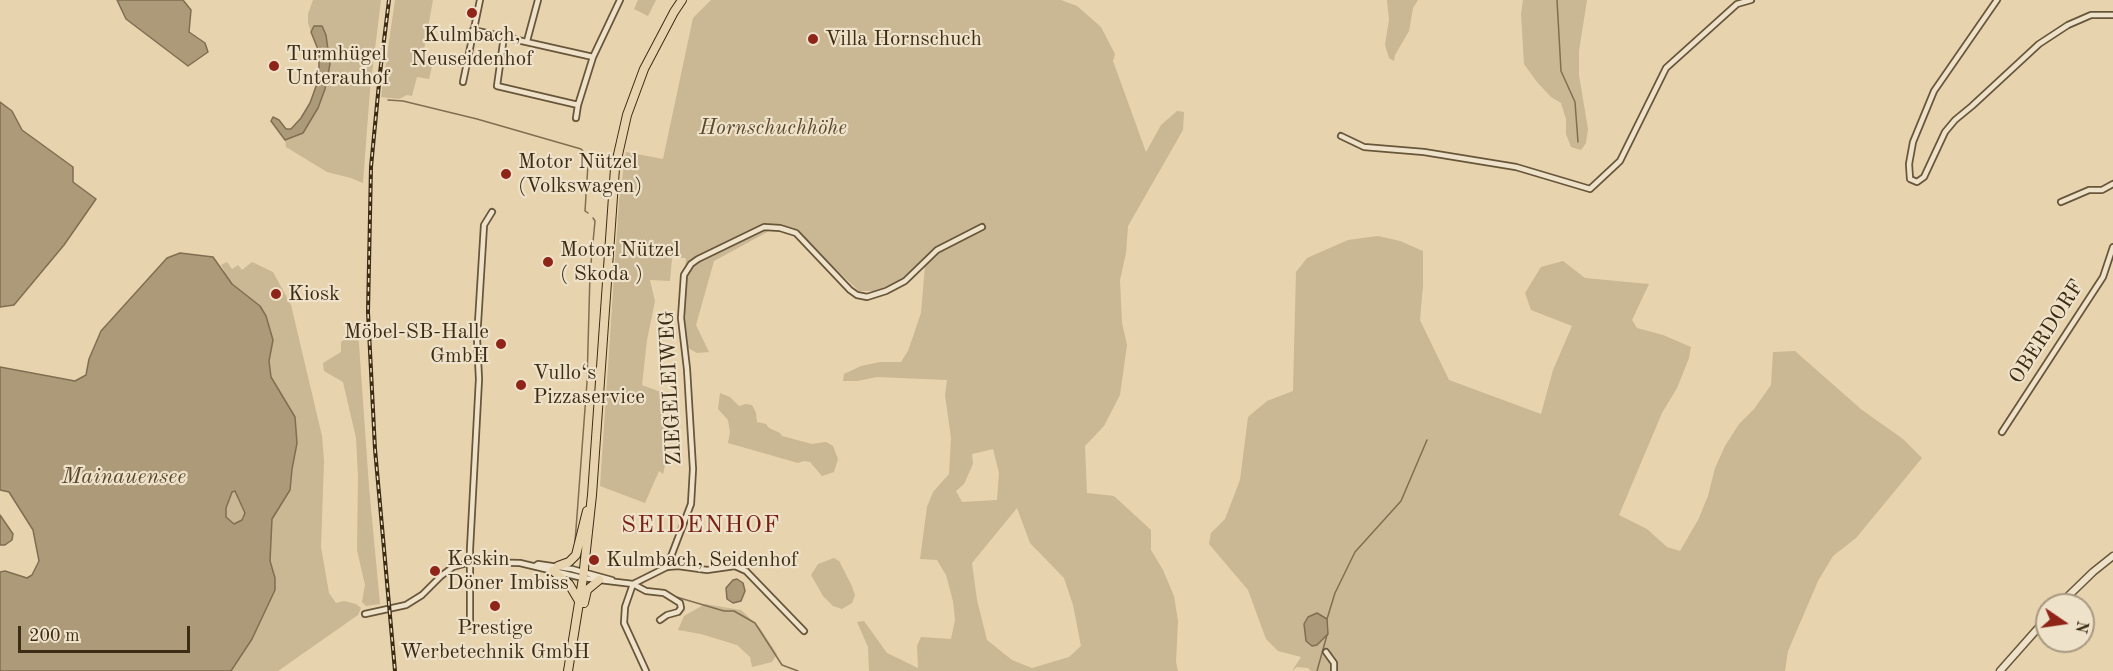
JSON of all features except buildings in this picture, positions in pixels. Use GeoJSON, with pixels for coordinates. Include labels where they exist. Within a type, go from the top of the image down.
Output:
{"type":"FeatureCollection","features":[{"type":"Feature","properties":{"kind":"main road"},"geometry":{"type":"LineString","coordinates":[[568,671],[578,612],[592,495],[615,168],[627,115],[644,69],[682,0]]}},
{"type":"Feature","properties":{"kind":"main road"},"geometry":{"type":"LineString","coordinates":[[579,601],[569,584],[556,569],[576,555],[592,495]]}},
{"type":"Feature","properties":{"kind":"main road"},"geometry":{"type":"LineString","coordinates":[[578,612],[587,590],[598,580]]}},
{"type":"Feature","properties":{"kind":"street"},"geometry":{"type":"LineString","coordinates":[[462,82],[480,0]]}},
{"type":"Feature","properties":{"kind":"street"},"geometry":{"type":"LineString","coordinates":[[527,41],[538,0]]}},
{"type":"Feature","properties":{"kind":"street"},"geometry":{"type":"LineString","coordinates":[[576,118],[593,57],[618,0]]}},
{"type":"Feature","properties":{"kind":"street"},"geometry":{"type":"LineString","coordinates":[[1341,136],[1364,147],[1424,152],[1516,167],[1590,189],[1620,161],[1666,68],[1737,4],[1751,0]]}},
{"type":"Feature","properties":{"kind":"street"},"geometry":{"type":"LineString","coordinates":[[1997,0],[1934,91],[1913,142],[1909,164],[1910,179],[1917,182],[1924,177],[1945,132],[1954,120],[2039,44],[2068,25],[2091,15],[2113,15]]}},
{"type":"Feature","properties":{"kind":"street"},"geometry":{"type":"LineString","coordinates":[[473,30],[593,57]]}},
{"type":"Feature","properties":{"kind":"street"},"geometry":{"type":"LineString","coordinates":[[504,36],[497,86],[578,105]]}},
{"type":"Feature","properties":{"kind":"street"},"geometry":{"type":"LineString","coordinates":[[2061,202],[2090,190],[2102,190],[2113,186]]}},
{"type":"Feature","properties":{"kind":"street"},"geometry":{"type":"LineString","coordinates":[[470,626],[479,379],[477,339],[484,225],[492,212]]}},
{"type":"Feature","properties":{"kind":"street","name":"ZIEGELEIWEG"},"geometry":{"type":"LineString","coordinates":[[667,567],[691,504],[692,447],[681,318],[684,275],[692,264],[764,227],[780,228],[796,233],[850,290],[857,295],[867,297],[886,291],[905,281],[937,250],[982,227]]}},
{"type":"Feature","properties":{"kind":"street","name":"OBERDORF"},"geometry":{"type":"LineString","coordinates":[[2002,432],[2103,277],[2113,248]]}},
{"type":"Feature","properties":{"kind":"street"},"geometry":{"type":"LineString","coordinates":[[2071,593],[2113,556]]}},
{"type":"Feature","properties":{"kind":"street"},"geometry":{"type":"LineString","coordinates":[[365,614],[406,605],[422,595],[447,572],[471,562],[482,561],[556,569],[633,584],[646,591],[664,592],[680,603],[681,608],[678,612],[660,620]]}},
{"type":"Feature","properties":{"kind":"street"},"geometry":{"type":"LineString","coordinates":[[646,671],[624,623],[625,606],[633,584],[667,567],[678,566],[700,570],[742,567],[804,631]]}},
{"type":"Feature","properties":{"kind":"street"},"geometry":{"type":"LineString","coordinates":[[583,575],[598,580],[612,580]]}},
{"type":"Feature","properties":{"kind":"street"},"geometry":{"type":"LineString","coordinates":[[2000,671],[2035,632]]}},
{"type":"Feature","properties":{"kind":"street"},"geometry":{"type":"LineString","coordinates":[[1326,652],[1334,663],[1334,671]]}},
{"type":"Feature","properties":{"kind":"green space"},"geometry":{"type":"Polygon","coordinates":[[[313,0],[381,0],[370,90],[363,183],[327,172],[286,147],[285,140],[303,133],[318,108],[330,64],[314,26],[311,32],[308,23],[308,14],[313,0]]]}},
{"type":"Feature","properties":{"kind":"green space"},"geometry":{"type":"Polygon","coordinates":[[[395,0],[433,0],[423,56],[434,58],[429,79],[417,77],[412,96],[407,95],[399,99],[381,97],[395,0]]]}},
{"type":"Feature","properties":{"kind":"green space"},"geometry":{"type":"Polygon","coordinates":[[[638,0],[656,0],[648,16],[634,9],[638,0]]]}},
{"type":"Feature","properties":{"kind":"green space","name":"Hornschuchhöhe"},"geometry":{"type":"Polygon","coordinates":[[[711,0],[1061,0],[1077,6],[1101,27],[1115,54],[1113,61],[1146,152],[1161,125],[1177,111],[1184,112],[1183,130],[1128,226],[1126,253],[1120,280],[1122,323],[1127,345],[1120,395],[1104,426],[1085,446],[1087,493],[1114,496],[1151,530],[1151,550],[1174,596],[1178,621],[1176,662],[1178,671],[869,671],[868,647],[857,622],[864,621],[887,653],[918,668],[917,646],[921,637],[951,639],[955,620],[946,575],[937,560],[920,559],[927,507],[933,492],[949,474],[951,438],[945,395],[947,380],[877,377],[843,381],[844,374],[861,366],[880,362],[901,362],[908,351],[921,313],[925,266],[911,271],[900,280],[876,291],[859,291],[809,244],[792,233],[771,230],[714,261],[696,325],[709,352],[697,353],[683,345],[681,318],[686,258],[672,258],[670,281],[650,280],[655,301],[647,340],[642,385],[661,392],[668,453],[663,474],[659,471],[645,503],[600,486],[619,201],[626,152],[663,159],[693,18],[711,0]],[[993,449],[972,454],[973,464],[964,484],[956,491],[962,502],[997,500],[999,473],[993,449]],[[1017,508],[972,563],[977,600],[987,640],[1012,660],[1032,668],[1069,657],[1081,646],[1073,605],[1064,578],[1030,543],[1017,508]]]}},
{"type":"Feature","properties":{"kind":"green space"},"geometry":{"type":"Polygon","coordinates":[[[1387,0],[1418,0],[1413,8],[1409,31],[1394,61],[1389,58],[1385,45],[1389,20],[1387,0]]]}},
{"type":"Feature","properties":{"kind":"green space"},"geometry":{"type":"Polygon","coordinates":[[[1523,0],[1587,0],[1579,51],[1579,75],[1588,129],[1586,143],[1581,150],[1571,147],[1566,134],[1566,119],[1561,103],[1551,97],[1524,64],[1521,14],[1523,0]]]}},
{"type":"Feature","properties":{"kind":"green space"},"geometry":{"type":"Polygon","coordinates":[[[1378,236],[1400,241],[1423,251],[1420,320],[1449,380],[1541,414],[1553,370],[1572,326],[1531,310],[1525,293],[1541,267],[1563,261],[1585,278],[1649,284],[1632,320],[1637,328],[1663,335],[1691,347],[1677,388],[1662,413],[1619,515],[1647,529],[1667,547],[1680,551],[1698,520],[1708,496],[1715,468],[1725,446],[1739,424],[1754,409],[1771,385],[1773,352],[1795,351],[1862,410],[1903,439],[1922,458],[1856,538],[1833,556],[1818,581],[1788,651],[1785,671],[1311,671],[1308,668],[1297,667],[1292,671],[1301,657],[1278,651],[1266,639],[1248,590],[1209,544],[1211,533],[1225,519],[1240,480],[1248,417],[1267,401],[1293,391],[1296,272],[1307,258],[1348,240],[1378,236]]]}},
{"type":"Feature","properties":{"kind":"green space"},"geometry":{"type":"Polygon","coordinates":[[[227,262],[232,269],[238,265],[242,270],[252,262],[273,272],[291,305],[322,436],[324,461],[321,547],[329,593],[336,603],[344,601],[361,608],[358,615],[278,671],[231,671],[275,578],[270,561],[272,519],[290,490],[295,417],[271,377],[269,361],[273,340],[260,306],[231,284],[221,265],[227,262]]]}},
{"type":"Feature","properties":{"kind":"green space"},"geometry":{"type":"Polygon","coordinates":[[[358,330],[380,604],[366,606],[362,602],[365,585],[357,550],[356,438],[343,382],[324,371],[323,363],[341,352],[341,342],[358,330]]]}},
{"type":"Feature","properties":{"kind":"green space"},"geometry":{"type":"Polygon","coordinates":[[[720,393],[730,397],[739,406],[752,405],[757,422],[766,424],[782,436],[812,444],[826,442],[833,446],[838,459],[834,472],[822,476],[810,462],[798,463],[728,443],[730,432],[728,420],[718,409],[720,393]]]}},
{"type":"Feature","properties":{"kind":"green space"},"geometry":{"type":"Polygon","coordinates":[[[232,491],[236,491],[245,512],[242,520],[234,524],[226,517],[226,508],[232,491]]]}},
{"type":"Feature","properties":{"kind":"green space"},"geometry":{"type":"Polygon","coordinates":[[[834,558],[839,561],[855,595],[852,603],[842,609],[833,606],[823,596],[811,575],[818,564],[834,558]]]}},
{"type":"Feature","properties":{"kind":"green space"},"geometry":{"type":"Polygon","coordinates":[[[705,604],[741,610],[760,628],[777,654],[772,662],[752,667],[750,657],[737,645],[678,630],[684,616],[705,604]]]}},
{"type":"Feature","properties":{"kind":"water"},"geometry":{"type":"Polygon","coordinates":[[[117,0],[183,0],[191,10],[189,32],[205,43],[208,52],[188,66],[126,19],[117,0]]]}},
{"type":"Feature","properties":{"kind":"water"},"geometry":{"type":"Polygon","coordinates":[[[314,26],[322,26],[326,35],[330,64],[325,89],[318,108],[303,133],[285,140],[271,121],[273,117],[279,120],[286,129],[291,129],[310,103],[319,78],[319,52],[311,32],[314,26]]]}},
{"type":"Feature","properties":{"kind":"water"},"geometry":{"type":"Polygon","coordinates":[[[0,102],[12,111],[22,130],[73,167],[73,182],[96,199],[64,245],[14,305],[0,307],[0,102]]]}},
{"type":"Feature","properties":{"kind":"water","name":"Mainauensee"},"geometry":{"type":"Polygon","coordinates":[[[180,253],[213,257],[232,284],[260,306],[266,316],[273,340],[269,361],[271,377],[295,417],[297,443],[290,490],[272,519],[270,561],[275,578],[275,590],[252,639],[231,671],[0,671],[0,572],[5,571],[27,578],[32,575],[39,561],[33,530],[9,492],[0,490],[0,367],[75,381],[86,375],[89,359],[101,331],[167,258],[180,253]],[[235,491],[232,492],[226,508],[226,517],[234,524],[242,520],[245,513],[235,491]]]}},
{"type":"Feature","properties":{"kind":"water"},"geometry":{"type":"Polygon","coordinates":[[[0,515],[13,534],[12,540],[5,545],[0,545],[0,515]]]}},
{"type":"Feature","properties":{"kind":"water"},"geometry":{"type":"Polygon","coordinates":[[[737,579],[743,583],[745,591],[741,601],[733,603],[727,599],[726,588],[737,579]]]}},
{"type":"Feature","properties":{"kind":"water"},"geometry":{"type":"Polygon","coordinates":[[[1317,613],[1327,619],[1328,634],[1317,645],[1312,646],[1306,641],[1304,624],[1308,617],[1317,613]]]}},
{"type":"Feature","properties":{"kind":"waterway"},"geometry":{"type":"LineString","coordinates":[[1557,0],[1561,71],[1575,102],[1578,142]]}},
{"type":"Feature","properties":{"kind":"waterway"},"geometry":{"type":"LineString","coordinates":[[388,100],[403,101],[477,119],[581,149],[587,155],[588,164],[585,211],[588,213]]}},
{"type":"Feature","properties":{"kind":"waterway"},"geometry":{"type":"LineString","coordinates":[[575,542],[587,382],[590,274],[595,221],[593,218]]}},
{"type":"Feature","properties":{"kind":"waterway"},"geometry":{"type":"LineString","coordinates":[[1327,619],[1335,593],[1355,552],[1401,501],[1427,440]]}},
{"type":"Feature","properties":{"kind":"waterway"},"geometry":{"type":"LineString","coordinates":[[673,596],[724,611],[734,611],[755,623],[782,665],[798,671]]}},
{"type":"Feature","properties":{"kind":"waterway"},"geometry":{"type":"LineString","coordinates":[[1317,671],[1327,635]]}},
{"type":"Feature","properties":{"kind":"railway"},"geometry":{"type":"LineString","coordinates":[[389,0],[371,167],[368,312],[375,449],[395,671]]}},
{"type":"Feature","properties":{"kind":"place","name":"Kulmbach, Neuseidenhof"},"geometry":{"type":"Point","coordinates":[472,13]}},
{"type":"Feature","properties":{"kind":"place","name":"Villa Hornschuch"},"geometry":{"type":"Point","coordinates":[813,39]}},
{"type":"Feature","properties":{"kind":"place","name":"Turmhügel Unterauhof"},"geometry":{"type":"Point","coordinates":[274,66]}},
{"type":"Feature","properties":{"kind":"place","name":"Motor Nützel (Volkswagen)"},"geometry":{"type":"Point","coordinates":[506,174]}},
{"type":"Feature","properties":{"kind":"place","name":"Motor Nützel ( Skoda )"},"geometry":{"type":"Point","coordinates":[548,262]}},
{"type":"Feature","properties":{"kind":"place","name":"Kiosk"},"geometry":{"type":"Point","coordinates":[276,294]}},
{"type":"Feature","properties":{"kind":"place","name":"Möbel-SB-Halle GmbH"},"geometry":{"type":"Point","coordinates":[501,344]}},
{"type":"Feature","properties":{"kind":"place","name":"Vullo‘s Pizzaservice"},"geometry":{"type":"Point","coordinates":[521,385]}},
{"type":"Feature","properties":{"kind":"place","name":"Kulmbach, Seidenhof"},"geometry":{"type":"Point","coordinates":[594,560]}},
{"type":"Feature","properties":{"kind":"place","name":"Keskin Döner Imbiss"},"geometry":{"type":"Point","coordinates":[435,571]}},
{"type":"Feature","properties":{"kind":"place","name":"Prestige Werbetechnik GmbH"},"geometry":{"type":"Point","coordinates":[495,606]}},
{"type":"Feature","properties":{"kind":"district","name":"SEIDENHOF"},"geometry":{"type":"Point","coordinates":[701,526]}}]}
